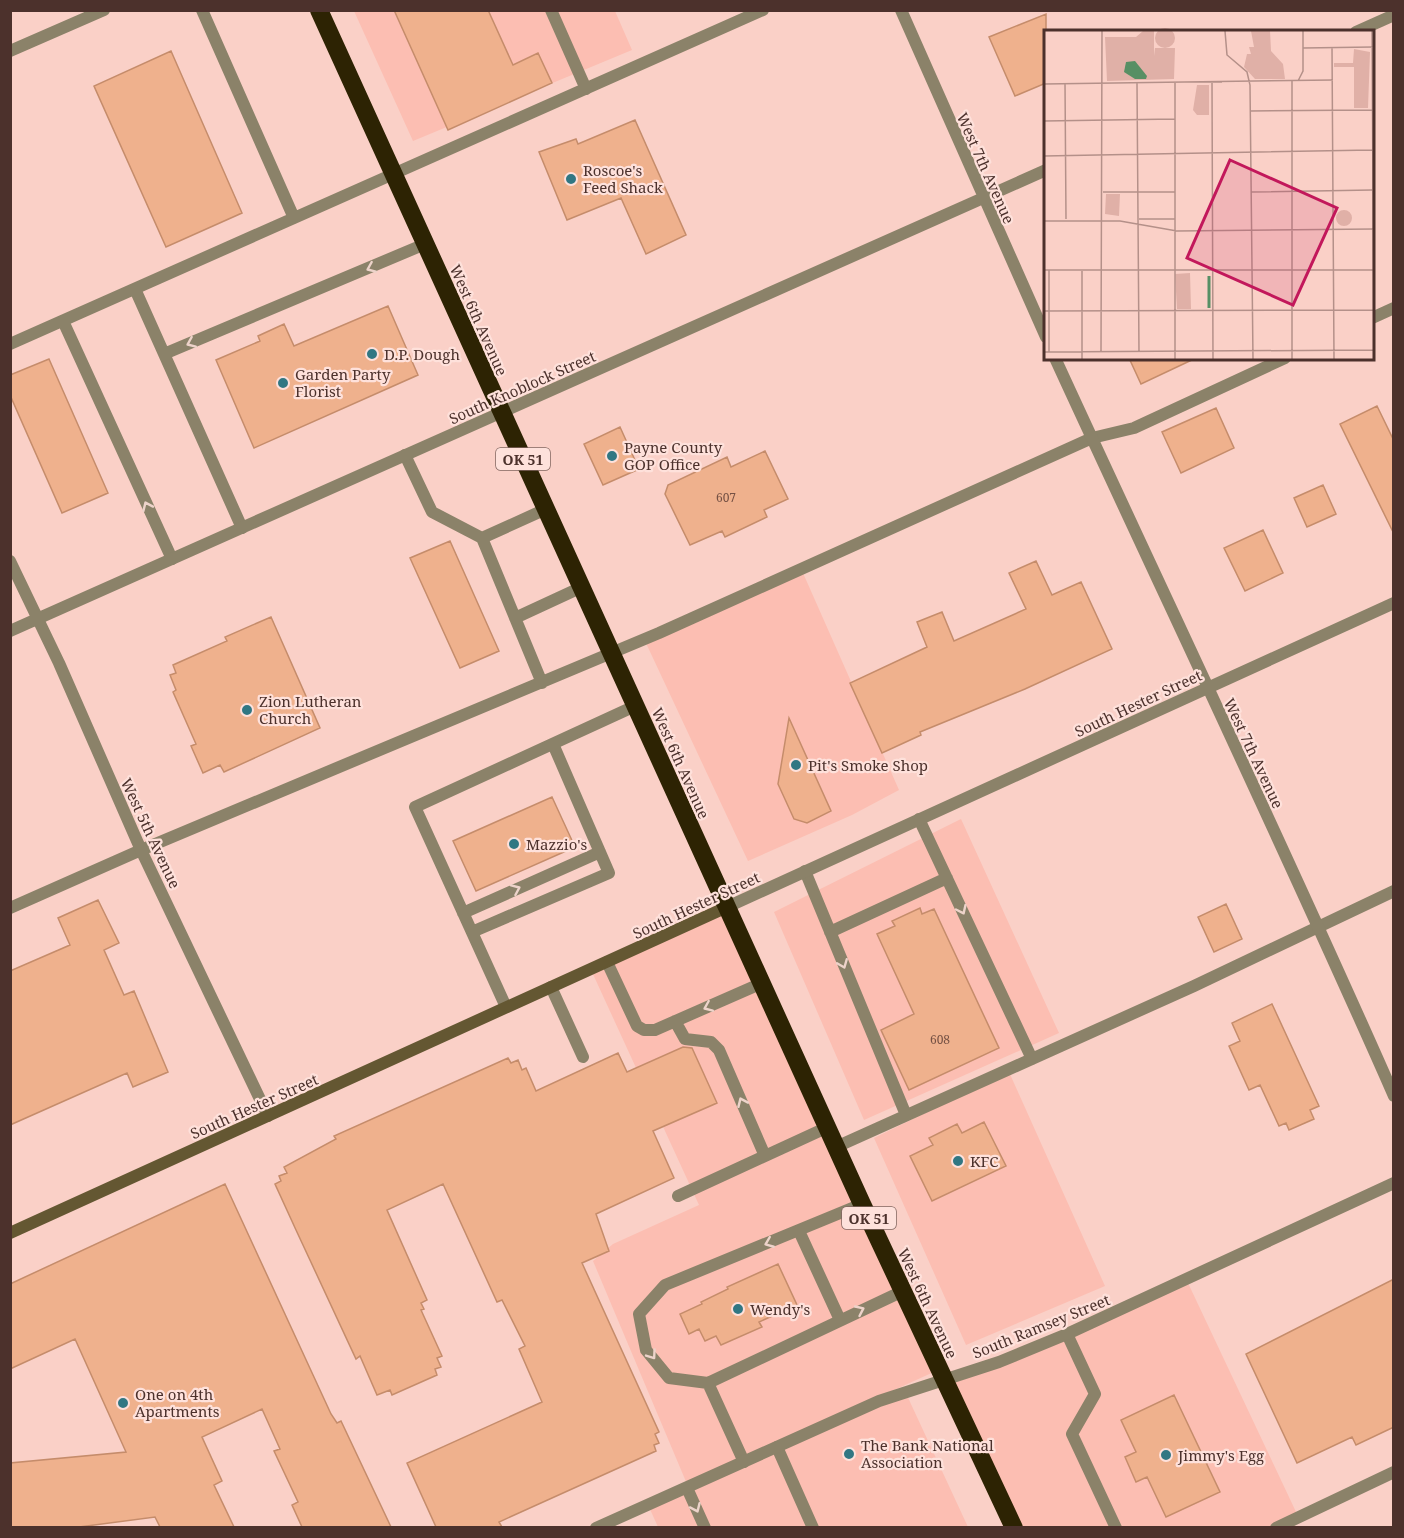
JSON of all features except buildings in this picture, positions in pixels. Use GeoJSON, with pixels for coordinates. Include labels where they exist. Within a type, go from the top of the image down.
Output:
{"type":"FeatureCollection","features":[{"type":"Feature","properties":{"kind":"highway","name":"West 6th Avenue"},"geometry":{"type":"LineString","coordinates":[[319,10],[862,1204],[1014,1527]]}},
{"type":"Feature","properties":{"kind":"street"},"geometry":{"type":"LineString","coordinates":[[10,51],[104,10]]}},
{"type":"Feature","properties":{"kind":"street"},"geometry":{"type":"LineString","coordinates":[[202,10],[294,218]]}},
{"type":"Feature","properties":{"kind":"street"},"geometry":{"type":"LineString","coordinates":[[551,10],[586,89]]}},
{"type":"Feature","properties":{"kind":"street"},"geometry":{"type":"LineString","coordinates":[[10,344],[763,10]]}},
{"type":"Feature","properties":{"kind":"street","name":"West 7th Avenue"},"geometry":{"type":"LineString","coordinates":[[901,10],[982,199],[1044,334]]}},
{"type":"Feature","properties":{"kind":"street"},"geometry":{"type":"LineString","coordinates":[[1360,30],[1394,15]]}},
{"type":"Feature","properties":{"kind":"street","name":"South Knoblock Street"},"geometry":{"type":"LineString","coordinates":[[10,631],[1044,171]]}},
{"type":"Feature","properties":{"kind":"street"},"geometry":{"type":"LineString","coordinates":[[164,354],[425,244]]}},
{"type":"Feature","properties":{"kind":"street"},"geometry":{"type":"LineString","coordinates":[[135,289],[242,528]]}},
{"type":"Feature","properties":{"kind":"street"},"geometry":{"type":"LineString","coordinates":[[1374,317],[1394,308]]}},
{"type":"Feature","properties":{"kind":"street"},"geometry":{"type":"LineString","coordinates":[[63,321],[172,559]]}},
{"type":"Feature","properties":{"kind":"street","name":"West 7th Avenue"},"geometry":{"type":"LineString","coordinates":[[1056,360],[1319,926],[1394,1096]]}},
{"type":"Feature","properties":{"kind":"street"},"geometry":{"type":"LineString","coordinates":[[10,908],[141,850],[542,683],[1092,438],[1134,428],[1281,360]]}},
{"type":"Feature","properties":{"kind":"street"},"geometry":{"type":"LineString","coordinates":[[405,455],[432,512],[482,538],[542,683]]}},
{"type":"Feature","properties":{"kind":"street"},"geometry":{"type":"LineString","coordinates":[[482,538],[546,509]]}},
{"type":"Feature","properties":{"kind":"street","name":"West 5th Avenue"},"geometry":{"type":"LineString","coordinates":[[10,561],[36,620],[59,663],[141,850],[268,1116]]}},
{"type":"Feature","properties":{"kind":"street"},"geometry":{"type":"LineString","coordinates":[[515,618],[582,587]]}},
{"type":"Feature","properties":{"kind":"street","name":"South Hester Street"},"geometry":{"type":"LineString","coordinates":[[10,1233],[1394,603]]}},
{"type":"Feature","properties":{"kind":"street"},"geometry":{"type":"LineString","coordinates":[[506,1007],[415,807],[635,706]]}},
{"type":"Feature","properties":{"kind":"street"},"geometry":{"type":"LineString","coordinates":[[472,932],[609,873],[553,744]]}},
{"type":"Feature","properties":{"kind":"street"},"geometry":{"type":"LineString","coordinates":[[919,819],[1032,1059]]}},
{"type":"Feature","properties":{"kind":"street"},"geometry":{"type":"LineString","coordinates":[[463,913],[600,852]]}},
{"type":"Feature","properties":{"kind":"street"},"geometry":{"type":"LineString","coordinates":[[805,871],[906,1115]]}},
{"type":"Feature","properties":{"kind":"street"},"geometry":{"type":"LineString","coordinates":[[830,933],[947,878]]}},
{"type":"Feature","properties":{"kind":"street"},"geometry":{"type":"LineString","coordinates":[[836,1147],[1394,891]]}},
{"type":"Feature","properties":{"kind":"street"},"geometry":{"type":"LineString","coordinates":[[607,962],[637,1026],[644,1030],[655,1030],[762,983]]}},
{"type":"Feature","properties":{"kind":"street"},"geometry":{"type":"LineString","coordinates":[[551,987],[583,1057]]}},
{"type":"Feature","properties":{"kind":"street"},"geometry":{"type":"LineString","coordinates":[[675,1021],[685,1039],[711,1042],[719,1050],[765,1156]]}},
{"type":"Feature","properties":{"kind":"street"},"geometry":{"type":"LineString","coordinates":[[678,1196],[828,1127]]}},
{"type":"Feature","properties":{"kind":"street","name":"South Ramsey Street"},"geometry":{"type":"LineString","coordinates":[[596,1527],[879,1401],[999,1362],[1067,1334],[1394,1183]]}},
{"type":"Feature","properties":{"kind":"street"},"geometry":{"type":"LineString","coordinates":[[862,1204],[665,1285],[639,1314],[646,1350],[669,1378],[708,1383],[903,1291]]}},
{"type":"Feature","properties":{"kind":"street"},"geometry":{"type":"LineString","coordinates":[[799,1231],[840,1320]]}},
{"type":"Feature","properties":{"kind":"street"},"geometry":{"type":"LineString","coordinates":[[1067,1334],[1095,1394],[1072,1434],[1116,1527]]}},
{"type":"Feature","properties":{"kind":"street"},"geometry":{"type":"LineString","coordinates":[[708,1383],[744,1462]]}},
{"type":"Feature","properties":{"kind":"street"},"geometry":{"type":"LineString","coordinates":[[777,1447],[813,1527]]}},
{"type":"Feature","properties":{"kind":"street"},"geometry":{"type":"LineString","coordinates":[[1276,1527],[1394,1472]]}},
{"type":"Feature","properties":{"kind":"street"},"geometry":{"type":"LineString","coordinates":[[687,1488],[705,1527]]}},
{"type":"Feature","properties":{"kind":"shaded area"},"geometry":{"type":"Polygon","coordinates":[[[354,11],[615,11],[632,50],[413,141],[354,11]]]}},
{"type":"Feature","properties":{"kind":"shaded area"},"geometry":{"type":"Polygon","coordinates":[[[803,573],[899,790],[852,815],[748,861],[645,641],[803,573]]]}},
{"type":"Feature","properties":{"kind":"shaded area"},"geometry":{"type":"Polygon","coordinates":[[[961,819],[1059,1033],[864,1120],[774,912],[961,819]]]}},
{"type":"Feature","properties":{"kind":"shaded area"},"geometry":{"type":"Polygon","coordinates":[[[726,911],[936,1371],[687,1484],[593,1261],[613,1244],[699,1205],[592,972],[726,911]]]}},
{"type":"Feature","properties":{"kind":"shaded area"},"geometry":{"type":"Polygon","coordinates":[[[1009,1072],[1105,1286],[966,1345],[874,1138],[1009,1072]]]}},
{"type":"Feature","properties":{"kind":"shaded area"},"geometry":{"type":"Polygon","coordinates":[[[1188,1283],[1297,1514],[1270,1527],[1016,1527],[948,1381],[1188,1283]]]}},
{"type":"Feature","properties":{"kind":"shaded area","name":"The Bank National Association"},"geometry":{"type":"Polygon","coordinates":[[[904,1389],[968,1527],[658,1527],[649,1507],[904,1389]]]}},
{"type":"Feature","properties":{"kind":"place","name":"Roscoe's Feed Shack"},"geometry":{"type":"Point","coordinates":[571,179]}},
{"type":"Feature","properties":{"kind":"place","name":"D.P. Dough"},"geometry":{"type":"Point","coordinates":[372,354]}},
{"type":"Feature","properties":{"kind":"place","name":"Garden Party Florist"},"geometry":{"type":"Point","coordinates":[283,383]}},
{"type":"Feature","properties":{"kind":"place","name":"Payne County GOP Office"},"geometry":{"type":"Point","coordinates":[612,456]}},
{"type":"Feature","properties":{"kind":"place","name":"Zion Lutheran Church"},"geometry":{"type":"Point","coordinates":[247,710]}},
{"type":"Feature","properties":{"kind":"place","name":"Pit's Smoke Shop"},"geometry":{"type":"Point","coordinates":[796,765]}},
{"type":"Feature","properties":{"kind":"place","name":"Mazzio's"},"geometry":{"type":"Point","coordinates":[514,844]}},
{"type":"Feature","properties":{"kind":"place","name":"KFC"},"geometry":{"type":"Point","coordinates":[958,1161]}},
{"type":"Feature","properties":{"kind":"place","name":"Wendy's"},"geometry":{"type":"Point","coordinates":[738,1309]}},
{"type":"Feature","properties":{"kind":"place","name":"One on 4th Apartments"},"geometry":{"type":"Point","coordinates":[123,1403]}},
{"type":"Feature","properties":{"kind":"place","name":"The Bank National Association"},"geometry":{"type":"Point","coordinates":[849,1454]}},
{"type":"Feature","properties":{"kind":"place","name":"Jimmy's Egg"},"geometry":{"type":"Point","coordinates":[1166,1455]}}]}
